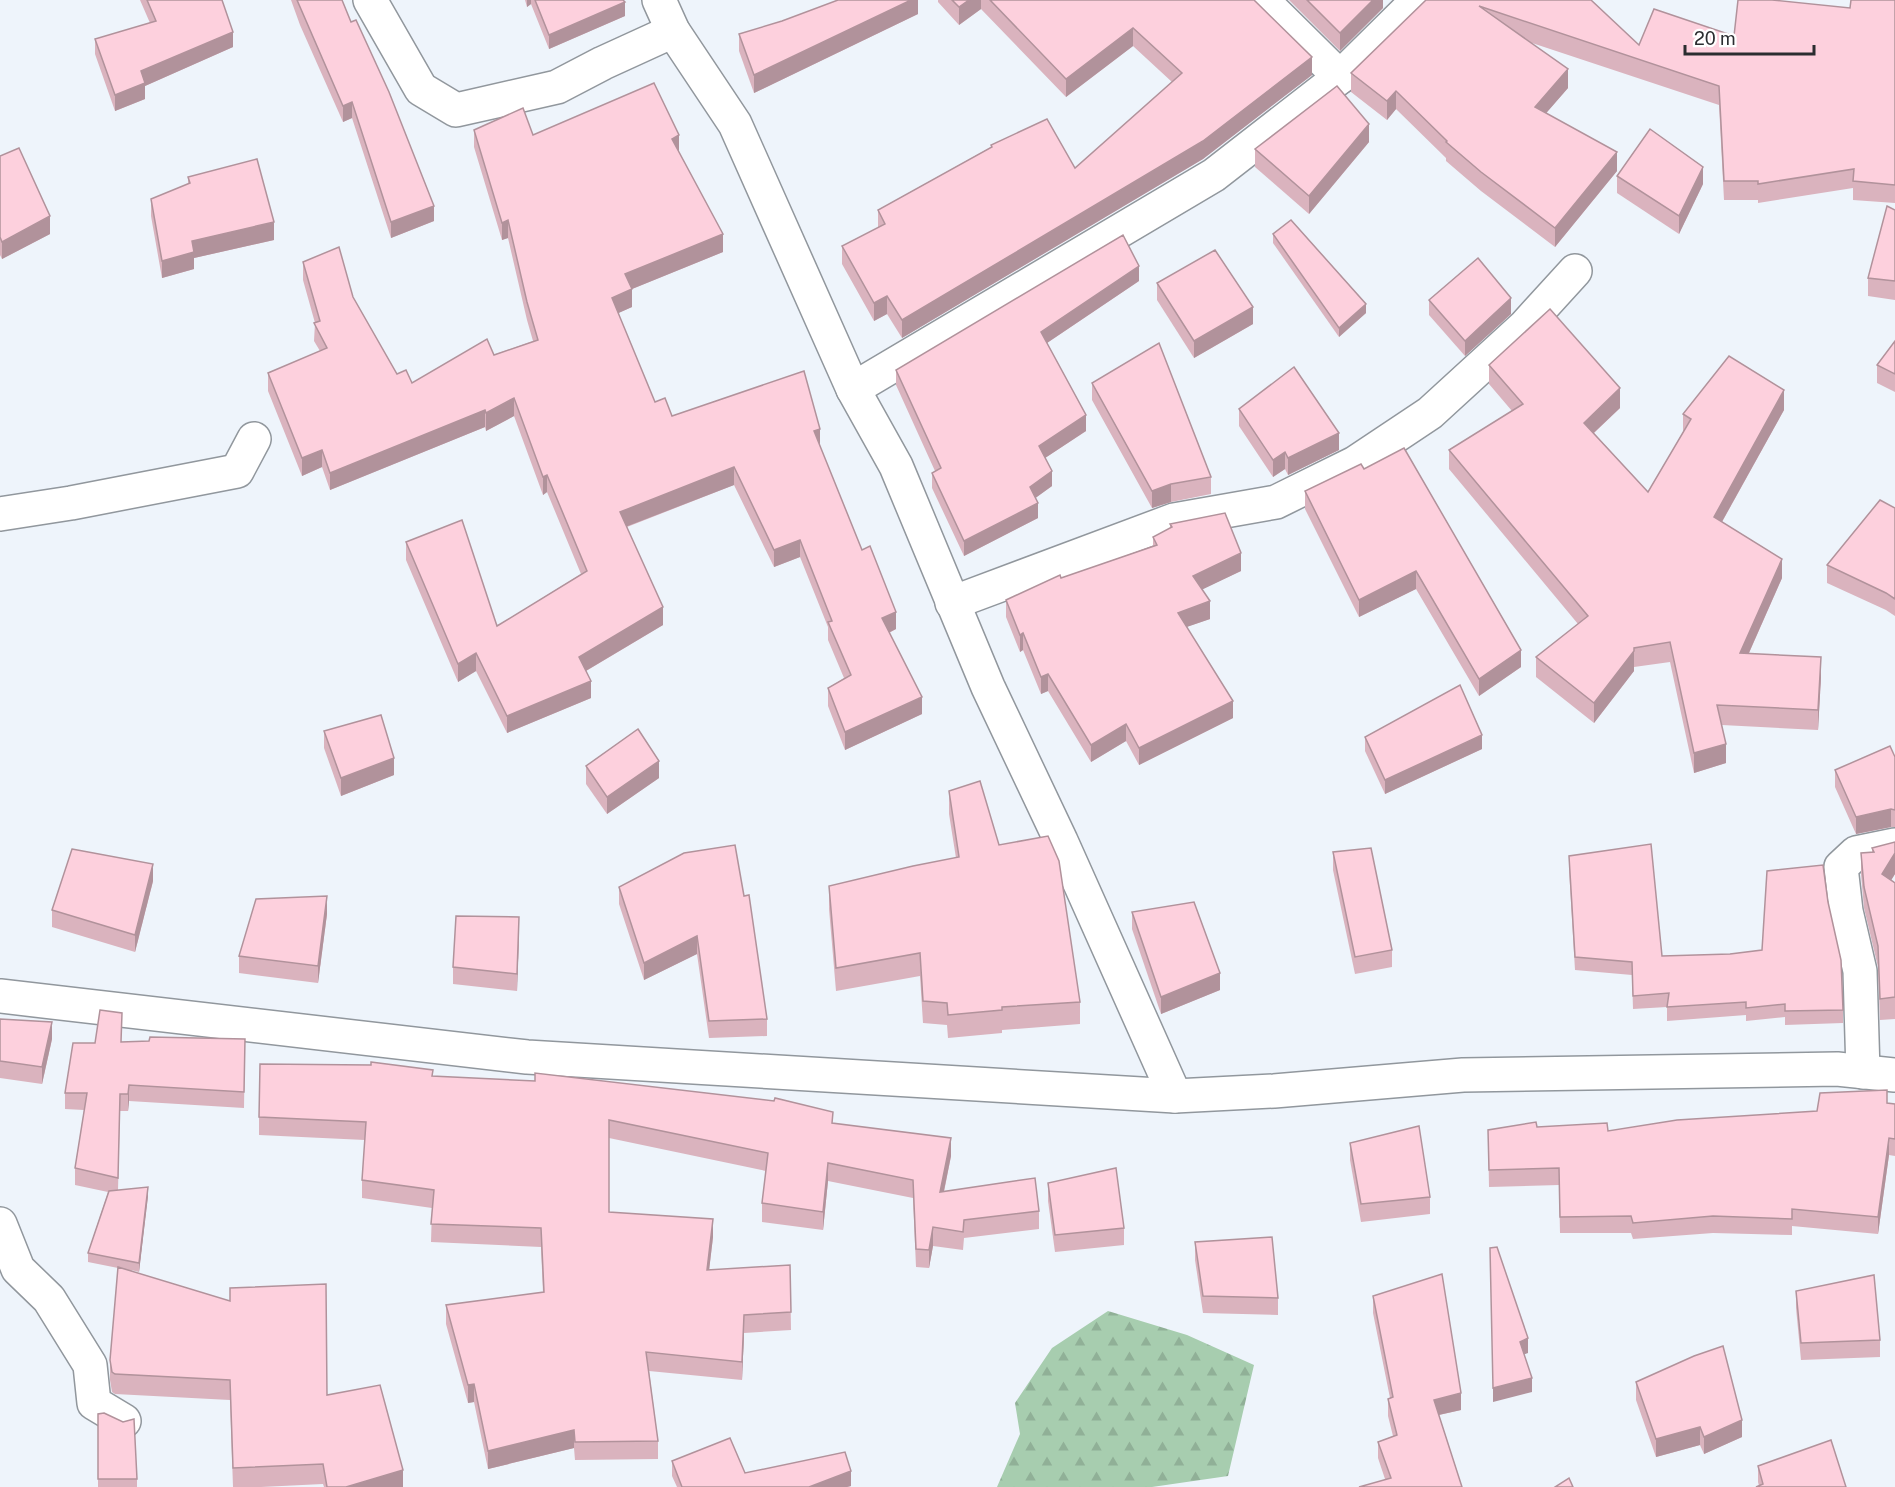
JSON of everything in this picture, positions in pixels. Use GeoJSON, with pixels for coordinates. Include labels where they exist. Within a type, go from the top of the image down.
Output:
{"type":"FeatureCollection","features":[{"type":"Feature","properties":{"kind":"street"},"geometry":{"type":"LineString","coordinates":[[370,0],[421,89],[456,110],[557,87],[673,31]]}},
{"type":"Feature","properties":{"kind":"street"},"geometry":{"type":"LineString","coordinates":[[659,0],[673,31],[735,124],[853,389],[896,466],[988,687],[1061,841],[1175,1096]]}},
{"type":"Feature","properties":{"kind":"street"},"geometry":{"type":"LineString","coordinates":[[1262,0],[1340,77]]}},
{"type":"Feature","properties":{"kind":"street"},"geometry":{"type":"LineString","coordinates":[[853,389],[1214,175],[1340,77],[1418,0]]}},
{"type":"Feature","properties":{"kind":"street"},"geometry":{"type":"LineString","coordinates":[[952,603],[1174,520],[1276,502],[1355,463],[1430,413],[1524,327],[1575,271]]}},
{"type":"Feature","properties":{"kind":"street"},"geometry":{"type":"LineString","coordinates":[[0,514],[71,503],[237,471],[254,439]]}},
{"type":"Feature","properties":{"kind":"street"},"geometry":{"type":"LineString","coordinates":[[1863,1072],[1860,971],[1846,911],[1841,867],[1856,854],[1895,845]]}},
{"type":"Feature","properties":{"kind":"street"},"geometry":{"type":"LineString","coordinates":[[0,996],[527,1057],[1175,1096],[1274,1091],[1463,1075],[1838,1069],[1895,1075]]}},
{"type":"Feature","properties":{"kind":"street"},"geometry":{"type":"LineString","coordinates":[[0,1224],[18,1269],[49,1299],[90,1365],[94,1403],[124,1421]]}},
{"type":"Feature","properties":{"kind":"green space"},"geometry":{"type":"Polygon","coordinates":[[[1108,1311],[1187,1335],[1254,1365],[1228,1476],[1152,1487],[997,1487],[1020,1434],[1015,1403],[1052,1348],[1108,1311]]]}},
{"type":"Feature","properties":{"kind":"building"},"geometry":{"type":"Polygon","coordinates":[[[147,0],[222,0],[233,32],[141,71],[145,83],[115,95],[95,39],[156,21],[147,0]]]}},
{"type":"Feature","properties":{"kind":"building"},"geometry":{"type":"Polygon","coordinates":[[[297,0],[342,0],[351,22],[356,20],[389,92],[434,206],[391,222],[352,102],[343,106],[297,0]]]}},
{"type":"Feature","properties":{"kind":"building"},"geometry":{"type":"Polygon","coordinates":[[[535,0],[623,0],[625,2],[549,35],[535,0]]]}},
{"type":"Feature","properties":{"kind":"building"},"geometry":{"type":"Polygon","coordinates":[[[838,0],[911,0],[754,75],[739,34],[838,0]]]}},
{"type":"Feature","properties":{"kind":"building"},"geometry":{"type":"Polygon","coordinates":[[[952,0],[969,0],[959,7],[952,0]]]}},
{"type":"Feature","properties":{"kind":"building"},"geometry":{"type":"Polygon","coordinates":[[[990,0],[1254,0],[1312,57],[1203,141],[902,320],[887,296],[874,303],[842,246],[885,224],[878,210],[992,147],[991,145],[1047,119],[1075,168],[1182,73],[1133,28],[1066,79],[990,0]]]}},
{"type":"Feature","properties":{"kind":"building"},"geometry":{"type":"Polygon","coordinates":[[[1307,0],[1373,0],[1340,33],[1307,0]]]}},
{"type":"Feature","properties":{"kind":"building"},"geometry":{"type":"Polygon","coordinates":[[[1426,0],[1591,0],[1639,45],[1654,9],[1734,36],[1738,0],[1772,0],[1850,8],[1851,0],[1895,0],[1895,185],[1853,181],[1854,169],[1758,184],[1758,181],[1724,181],[1719,86],[1479,6],[1568,69],[1535,107],[1617,152],[1555,228],[1481,172],[1446,142],[1396,91],[1387,101],[1351,73],[1426,0]]]}},
{"type":"Feature","properties":{"kind":"building"},"geometry":{"type":"Polygon","coordinates":[[[654,83],[679,135],[672,139],[723,234],[625,274],[632,289],[612,298],[655,402],[665,398],[672,416],[804,371],[820,429],[814,431],[862,550],[870,546],[896,612],[882,618],[922,697],[845,732],[828,688],[851,675],[828,622],[832,621],[800,540],[774,550],[734,467],[620,512],[663,607],[579,657],[591,681],[507,716],[476,653],[458,664],[406,542],[462,520],[497,626],[587,571],[547,475],[543,477],[514,398],[486,413],[485,410],[330,473],[322,450],[302,458],[268,373],[327,348],[314,323],[320,321],[303,262],[339,247],[353,297],[397,374],[406,370],[412,383],[487,339],[494,355],[538,340],[508,220],[502,223],[474,130],[523,108],[533,135],[654,83]]]}},
{"type":"Feature","properties":{"kind":"building"},"geometry":{"type":"Polygon","coordinates":[[[1337,86],[1369,124],[1309,196],[1255,149],[1337,86]]]}},
{"type":"Feature","properties":{"kind":"building"},"geometry":{"type":"Polygon","coordinates":[[[1650,129],[1703,167],[1679,216],[1617,176],[1650,129]]]}},
{"type":"Feature","properties":{"kind":"building"},"geometry":{"type":"Polygon","coordinates":[[[19,148],[50,216],[2,242],[0,237],[0,156],[19,148]]]}},
{"type":"Feature","properties":{"kind":"building"},"geometry":{"type":"Polygon","coordinates":[[[257,159],[274,222],[192,241],[194,252],[162,261],[151,199],[190,183],[188,177],[257,159]]]}},
{"type":"Feature","properties":{"kind":"building"},"geometry":{"type":"Polygon","coordinates":[[[1887,206],[1895,210],[1895,281],[1868,278],[1887,206]]]}},
{"type":"Feature","properties":{"kind":"building"},"geometry":{"type":"Polygon","coordinates":[[[1291,220],[1366,304],[1339,328],[1273,234],[1291,220]]]}},
{"type":"Feature","properties":{"kind":"building"},"geometry":{"type":"Polygon","coordinates":[[[1123,235],[1139,266],[1041,332],[1086,415],[1039,446],[1052,471],[1030,487],[1038,503],[964,541],[932,473],[941,468],[896,370],[1123,235]]]}},
{"type":"Feature","properties":{"kind":"building"},"geometry":{"type":"Polygon","coordinates":[[[1215,250],[1253,307],[1194,341],[1157,283],[1215,250]]]}},
{"type":"Feature","properties":{"kind":"building"},"geometry":{"type":"Polygon","coordinates":[[[1478,258],[1511,298],[1465,341],[1429,300],[1478,258]]]}},
{"type":"Feature","properties":{"kind":"building"},"geometry":{"type":"Polygon","coordinates":[[[1550,309],[1620,388],[1584,423],[1648,492],[1691,419],[1683,414],[1729,356],[1784,390],[1714,517],[1782,559],[1740,653],[1821,657],[1818,710],[1717,705],[1726,744],[1694,753],[1670,642],[1634,648],[1594,703],[1536,657],[1588,616],[1449,450],[1523,404],[1489,365],[1550,309]]]}},
{"type":"Feature","properties":{"kind":"building"},"geometry":{"type":"Polygon","coordinates":[[[1895,341],[1895,374],[1877,365],[1895,341]]]}},
{"type":"Feature","properties":{"kind":"building"},"geometry":{"type":"Polygon","coordinates":[[[1159,343],[1211,477],[1171,484],[1152,491],[1092,383],[1159,343]]]}},
{"type":"Feature","properties":{"kind":"building"},"geometry":{"type":"Polygon","coordinates":[[[1294,367],[1339,433],[1288,458],[1285,452],[1273,460],[1239,409],[1294,367]]]}},
{"type":"Feature","properties":{"kind":"building"},"geometry":{"type":"Polygon","coordinates":[[[1404,448],[1521,650],[1479,679],[1416,571],[1359,600],[1305,491],[1361,464],[1364,469],[1404,448]]]}},
{"type":"Feature","properties":{"kind":"building"},"geometry":{"type":"Polygon","coordinates":[[[1880,500],[1895,508],[1895,599],[1827,565],[1880,500]]]}},
{"type":"Feature","properties":{"kind":"building"},"geometry":{"type":"Polygon","coordinates":[[[1225,513],[1241,553],[1193,576],[1210,601],[1178,613],[1233,701],[1139,748],[1126,724],[1091,745],[1048,674],[1041,677],[1023,633],[1020,635],[1006,600],[1060,575],[1061,578],[1157,545],[1153,537],[1172,527],[1170,524],[1225,513]]]}},
{"type":"Feature","properties":{"kind":"building"},"geometry":{"type":"Polygon","coordinates":[[[1460,685],[1482,735],[1385,780],[1365,737],[1460,685]]]}},
{"type":"Feature","properties":{"kind":"building"},"geometry":{"type":"Polygon","coordinates":[[[381,715],[394,758],[341,778],[324,731],[381,715]]]}},
{"type":"Feature","properties":{"kind":"building"},"geometry":{"type":"Polygon","coordinates":[[[638,729],[659,761],[607,797],[586,766],[638,729]]]}},
{"type":"Feature","properties":{"kind":"building"},"geometry":{"type":"Polygon","coordinates":[[[1890,746],[1895,757],[1895,810],[1856,817],[1835,770],[1890,746]]]}},
{"type":"Feature","properties":{"kind":"building"},"geometry":{"type":"Polygon","coordinates":[[[980,781],[999,845],[1048,836],[1059,861],[1080,1002],[1002,1007],[1002,1010],[948,1015],[947,1003],[923,1001],[920,953],[836,968],[829,886],[959,857],[949,791],[980,781]]]}},
{"type":"Feature","properties":{"kind":"building"},"geometry":{"type":"Polygon","coordinates":[[[1895,842],[1895,853],[1882,874],[1895,883],[1895,997],[1880,999],[1878,946],[1864,887],[1861,853],[1874,852],[1872,848],[1895,842]]]}},
{"type":"Feature","properties":{"kind":"building"},"geometry":{"type":"Polygon","coordinates":[[[1651,844],[1662,956],[1730,954],[1762,950],[1767,871],[1823,865],[1828,902],[1841,960],[1843,1010],[1785,1011],[1785,1004],[1746,1008],[1746,1002],[1667,1007],[1669,993],[1633,996],[1632,962],[1575,957],[1569,856],[1651,844]]]}},
{"type":"Feature","properties":{"kind":"building"},"geometry":{"type":"Polygon","coordinates":[[[735,845],[744,896],[749,895],[767,1019],[709,1021],[697,936],[644,963],[619,887],[684,853],[735,845]]]}},
{"type":"Feature","properties":{"kind":"building"},"geometry":{"type":"Polygon","coordinates":[[[1371,848],[1392,950],[1355,957],[1333,852],[1371,848]]]}},
{"type":"Feature","properties":{"kind":"building"},"geometry":{"type":"Polygon","coordinates":[[[72,849],[153,864],[135,935],[52,910],[72,849]]]}},
{"type":"Feature","properties":{"kind":"building"},"geometry":{"type":"Polygon","coordinates":[[[327,896],[318,966],[239,956],[256,899],[327,896]]]}},
{"type":"Feature","properties":{"kind":"building"},"geometry":{"type":"Polygon","coordinates":[[[1194,902],[1220,973],[1161,997],[1132,912],[1194,902]]]}},
{"type":"Feature","properties":{"kind":"building"},"geometry":{"type":"Polygon","coordinates":[[[456,916],[519,917],[517,974],[453,967],[456,916]]]}},
{"type":"Feature","properties":{"kind":"building"},"geometry":{"type":"Polygon","coordinates":[[[100,1010],[122,1013],[121,1042],[149,1041],[150,1037],[245,1039],[244,1092],[129,1085],[128,1094],[120,1094],[118,1178],[75,1168],[87,1093],[65,1093],[73,1043],[95,1043],[100,1010]]]}},
{"type":"Feature","properties":{"kind":"building"},"geometry":{"type":"Polygon","coordinates":[[[0,1019],[52,1022],[42,1067],[0,1061],[0,1019]]]}},
{"type":"Feature","properties":{"kind":"building"},"geometry":{"type":"Polygon","coordinates":[[[371,1062],[433,1070],[432,1076],[535,1081],[535,1073],[774,1101],[775,1098],[833,1112],[832,1123],[951,1138],[940,1192],[1035,1178],[1039,1211],[964,1220],[963,1232],[933,1227],[929,1250],[916,1249],[913,1180],[828,1163],[823,1212],[762,1203],[768,1153],[609,1120],[609,1212],[713,1219],[707,1270],[790,1265],[791,1312],[744,1315],[742,1362],[646,1352],[658,1441],[575,1442],[574,1430],[488,1451],[474,1384],[468,1385],[446,1305],[544,1292],[541,1228],[431,1224],[434,1190],[362,1180],[366,1122],[259,1117],[260,1064],[371,1065],[371,1062]]]}},
{"type":"Feature","properties":{"kind":"building"},"geometry":{"type":"Polygon","coordinates":[[[1887,1090],[1887,1103],[1895,1104],[1895,1139],[1889,1138],[1878,1217],[1792,1209],[1792,1219],[1713,1216],[1633,1223],[1631,1216],[1560,1217],[1559,1168],[1489,1170],[1488,1130],[1536,1122],[1537,1127],[1607,1123],[1608,1131],[1677,1120],[1817,1111],[1820,1093],[1887,1090]]]}},
{"type":"Feature","properties":{"kind":"building"},"geometry":{"type":"Polygon","coordinates":[[[1419,1126],[1430,1197],[1361,1204],[1350,1143],[1419,1126]]]}},
{"type":"Feature","properties":{"kind":"building"},"geometry":{"type":"Polygon","coordinates":[[[1116,1168],[1124,1228],[1055,1235],[1048,1183],[1116,1168]]]}},
{"type":"Feature","properties":{"kind":"building"},"geometry":{"type":"Polygon","coordinates":[[[148,1187],[139,1263],[88,1253],[109,1191],[148,1187]]]}},
{"type":"Feature","properties":{"kind":"building"},"geometry":{"type":"Polygon","coordinates":[[[1272,1237],[1278,1298],[1203,1296],[1195,1242],[1272,1237]]]}},
{"type":"Feature","properties":{"kind":"building"},"geometry":{"type":"Polygon","coordinates":[[[1497,1247],[1528,1338],[1520,1342],[1532,1378],[1493,1388],[1490,1248],[1497,1247]]]}},
{"type":"Feature","properties":{"kind":"building"},"geometry":{"type":"Polygon","coordinates":[[[118,1267],[230,1301],[230,1288],[326,1284],[327,1395],[380,1385],[403,1470],[346,1487],[327,1487],[323,1464],[233,1468],[230,1380],[112,1372],[110,1360],[118,1267]]]}},
{"type":"Feature","properties":{"kind":"building"},"geometry":{"type":"Polygon","coordinates":[[[1442,1274],[1461,1393],[1434,1400],[1462,1487],[1359,1487],[1391,1478],[1378,1442],[1397,1435],[1388,1399],[1393,1397],[1373,1296],[1442,1274]]]}},
{"type":"Feature","properties":{"kind":"building"},"geometry":{"type":"Polygon","coordinates":[[[1874,1275],[1880,1340],[1801,1343],[1796,1291],[1874,1275]]]}},
{"type":"Feature","properties":{"kind":"building"},"geometry":{"type":"Polygon","coordinates":[[[1723,1346],[1742,1420],[1704,1437],[1700,1427],[1656,1439],[1636,1382],[1694,1356],[1723,1346]]]}},
{"type":"Feature","properties":{"kind":"building"},"geometry":{"type":"Polygon","coordinates":[[[104,1413],[123,1422],[134,1419],[137,1479],[98,1479],[98,1414],[104,1413]]]}},
{"type":"Feature","properties":{"kind":"building"},"geometry":{"type":"Polygon","coordinates":[[[730,1438],[745,1473],[845,1452],[851,1471],[809,1487],[682,1487],[672,1461],[730,1438]]]}},
{"type":"Feature","properties":{"kind":"building"},"geometry":{"type":"Polygon","coordinates":[[[1831,1440],[1846,1487],[1756,1487],[1763,1484],[1758,1466],[1831,1440]]]}},
{"type":"Feature","properties":{"kind":"building"},"geometry":{"type":"Polygon","coordinates":[[[1569,1478],[1573,1487],[1555,1487],[1569,1478]]]}}]}
